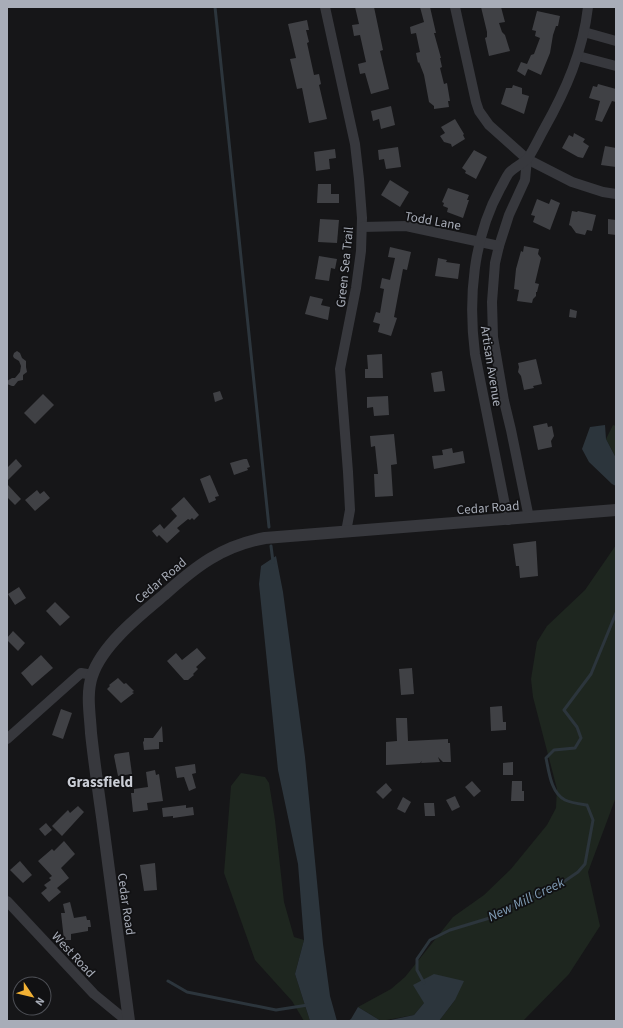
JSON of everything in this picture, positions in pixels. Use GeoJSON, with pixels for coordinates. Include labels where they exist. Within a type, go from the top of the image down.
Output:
{"type":"FeatureCollection","features":[{"type":"Feature","properties":{"kind":"street","name":"Green Sea Trail"},"geometry":{"type":"LineString","coordinates":[[325,7],[355,144],[362,227],[361,251],[356,288],[340,369],[350,510],[346,532]]}},
{"type":"Feature","properties":{"kind":"street"},"geometry":{"type":"LineString","coordinates":[[455,7],[476,102],[489,125],[527,158],[572,182],[603,192],[616,194]]}},
{"type":"Feature","properties":{"kind":"street","name":"Artisan Avenue"},"geometry":{"type":"LineString","coordinates":[[508,520],[483,397],[473,338],[473,278],[480,242],[487,217],[493,204],[509,173],[527,158],[554,112],[571,76],[584,32],[588,7]]}},
{"type":"Feature","properties":{"kind":"street"},"geometry":{"type":"LineString","coordinates":[[584,32],[616,41]]}},
{"type":"Feature","properties":{"kind":"street"},"geometry":{"type":"LineString","coordinates":[[578,56],[616,66]]}},
{"type":"Feature","properties":{"kind":"street","name":"Artisan Avenue"},"geometry":{"type":"LineString","coordinates":[[527,158],[525,180],[508,215],[499,246],[492,283],[493,337],[504,402],[529,518]]}},
{"type":"Feature","properties":{"kind":"street","name":"Todd Lane"},"geometry":{"type":"LineString","coordinates":[[362,227],[406,226],[499,246]]}},
{"type":"Feature","properties":{"kind":"street","name":"Cedar Road"},"geometry":{"type":"LineString","coordinates":[[128,1021],[94,761],[89,696],[93,674],[97,665],[106,652],[139,616],[181,580],[213,556],[251,540],[616,510]]}},
{"type":"Feature","properties":{"kind":"street"},"geometry":{"type":"LineString","coordinates":[[7,739],[81,673],[93,674]]}},
{"type":"Feature","properties":{"kind":"street","name":"West Road"},"geometry":{"type":"LineString","coordinates":[[7,901],[94,994],[128,1021]]}},
{"type":"Feature","properties":{"kind":"shaded area"},"geometry":{"type":"Polygon","coordinates":[[[605,425],[606,439],[616,458],[616,486],[589,462],[582,449],[590,427],[605,425]]]}},
{"type":"Feature","properties":{"kind":"shaded area"},"geometry":{"type":"Polygon","coordinates":[[[613,425],[616,426],[616,458],[606,439],[613,425]]]}},
{"type":"Feature","properties":{"kind":"shaded area"},"geometry":{"type":"Polygon","coordinates":[[[616,545],[616,797],[588,872],[600,926],[569,974],[523,1021],[439,1021],[455,1000],[424,1003],[414,1015],[381,1021],[358,1007],[391,989],[405,977],[453,917],[484,895],[511,869],[547,825],[556,808],[557,789],[533,697],[531,679],[537,642],[547,626],[585,590],[616,545]]]}},
{"type":"Feature","properties":{"kind":"shaded area"},"geometry":{"type":"Polygon","coordinates":[[[276,556],[283,592],[305,757],[323,944],[330,996],[337,1021],[310,1021],[295,974],[304,940],[298,864],[278,770],[259,584],[261,566],[276,556]]]}},
{"type":"Feature","properties":{"kind":"shaded area"},"geometry":{"type":"Polygon","coordinates":[[[241,773],[265,777],[269,783],[275,820],[284,902],[294,937],[304,940],[295,974],[310,1021],[304,1021],[292,1001],[255,960],[224,873],[231,786],[241,773]]]}},
{"type":"Feature","properties":{"kind":"shaded area"},"geometry":{"type":"Polygon","coordinates":[[[434,974],[464,981],[455,1000],[439,1021],[386,1021],[414,1015],[424,1003],[413,985],[434,974]]]}},
{"type":"Feature","properties":{"kind":"shaded area"},"geometry":{"type":"Polygon","coordinates":[[[358,1007],[381,1021],[348,1021],[351,1019],[358,1007]]]}},
{"type":"Feature","properties":{"kind":"building"},"geometry":{"type":"Polygon","coordinates":[[[355,7],[374,7],[383,50],[380,51],[389,89],[371,94],[365,73],[360,74],[358,64],[366,62],[360,35],[354,36],[352,25],[359,24],[355,7]]]}},
{"type":"Feature","properties":{"kind":"building"},"geometry":{"type":"Polygon","coordinates":[[[420,7],[430,7],[436,33],[434,33],[441,58],[442,67],[440,68],[444,84],[447,83],[450,101],[448,101],[449,107],[434,109],[434,106],[429,102],[424,75],[419,62],[418,63],[416,53],[420,52],[416,33],[411,34],[410,27],[424,22],[420,7]]]}},
{"type":"Feature","properties":{"kind":"building"},"geometry":{"type":"Polygon","coordinates":[[[481,7],[501,7],[505,22],[499,23],[510,51],[489,56],[485,38],[487,37],[487,32],[481,7]]]}},
{"type":"Feature","properties":{"kind":"building"},"geometry":{"type":"Polygon","coordinates":[[[537,11],[560,16],[558,26],[556,26],[553,35],[550,53],[541,75],[528,69],[525,76],[517,71],[521,62],[527,64],[531,55],[534,54],[540,38],[535,36],[536,31],[532,30],[537,11]]]}},
{"type":"Feature","properties":{"kind":"building"},"geometry":{"type":"Polygon","coordinates":[[[307,20],[309,30],[306,30],[309,42],[307,43],[314,75],[319,74],[321,84],[319,85],[327,119],[309,123],[302,88],[297,89],[290,59],[296,58],[288,24],[307,20]]]}},
{"type":"Feature","properties":{"kind":"building"},"geometry":{"type":"Polygon","coordinates":[[[598,84],[616,89],[616,102],[612,101],[602,122],[595,120],[600,101],[589,98],[593,86],[597,87],[598,84]]]}},
{"type":"Feature","properties":{"kind":"building"},"geometry":{"type":"Polygon","coordinates":[[[513,85],[522,88],[522,94],[529,96],[524,114],[501,104],[506,88],[512,88],[513,85]]]}},
{"type":"Feature","properties":{"kind":"building"},"geometry":{"type":"Polygon","coordinates":[[[391,106],[395,125],[381,129],[379,119],[373,121],[371,111],[391,106]]]}},
{"type":"Feature","properties":{"kind":"building"},"geometry":{"type":"Polygon","coordinates":[[[455,119],[464,134],[465,139],[452,147],[451,144],[444,142],[440,136],[445,133],[441,127],[455,119]]]}},
{"type":"Feature","properties":{"kind":"building"},"geometry":{"type":"Polygon","coordinates":[[[574,133],[585,139],[583,142],[589,146],[583,158],[578,157],[562,148],[569,135],[573,137],[574,133]]]}},
{"type":"Feature","properties":{"kind":"building"},"geometry":{"type":"Polygon","coordinates":[[[605,146],[616,148],[616,167],[601,165],[605,146]]]}},
{"type":"Feature","properties":{"kind":"building"},"geometry":{"type":"Polygon","coordinates":[[[398,147],[401,167],[386,169],[384,159],[379,160],[378,150],[398,147]]]}},
{"type":"Feature","properties":{"kind":"building"},"geometry":{"type":"Polygon","coordinates":[[[335,149],[336,158],[329,159],[330,169],[316,171],[314,152],[335,149]]]}},
{"type":"Feature","properties":{"kind":"building"},"geometry":{"type":"Polygon","coordinates":[[[474,150],[487,157],[476,179],[465,173],[466,171],[462,168],[474,150]]]}},
{"type":"Feature","properties":{"kind":"building"},"geometry":{"type":"Polygon","coordinates":[[[390,180],[409,192],[400,207],[381,195],[390,180]]]}},
{"type":"Feature","properties":{"kind":"building"},"geometry":{"type":"Polygon","coordinates":[[[318,184],[331,184],[331,194],[339,194],[339,203],[317,203],[318,184]]]}},
{"type":"Feature","properties":{"kind":"building"},"geometry":{"type":"Polygon","coordinates":[[[448,188],[469,195],[467,200],[469,200],[463,218],[447,212],[448,208],[443,206],[444,203],[442,202],[448,188]]]}},
{"type":"Feature","properties":{"kind":"building"},"geometry":{"type":"Polygon","coordinates":[[[537,199],[549,204],[551,199],[560,203],[550,230],[533,222],[535,216],[531,215],[537,199]]]}},
{"type":"Feature","properties":{"kind":"building"},"geometry":{"type":"Polygon","coordinates":[[[572,211],[596,215],[592,231],[587,230],[585,235],[576,233],[569,225],[572,211]]]}},
{"type":"Feature","properties":{"kind":"building"},"geometry":{"type":"Polygon","coordinates":[[[320,219],[339,220],[337,243],[318,242],[320,219]]]}},
{"type":"Feature","properties":{"kind":"building"},"geometry":{"type":"Polygon","coordinates":[[[608,219],[616,220],[616,235],[608,234],[608,219]]]}},
{"type":"Feature","properties":{"kind":"building"},"geometry":{"type":"Polygon","coordinates":[[[524,246],[539,249],[538,254],[541,258],[535,283],[539,284],[536,296],[532,303],[517,301],[519,290],[514,289],[516,269],[524,246]]]}},
{"type":"Feature","properties":{"kind":"building"},"geometry":{"type":"Polygon","coordinates":[[[390,247],[411,252],[407,270],[403,269],[394,317],[397,318],[391,336],[378,332],[380,324],[373,322],[376,312],[380,313],[384,289],[380,288],[382,278],[390,280],[395,258],[388,257],[390,247]]]}},
{"type":"Feature","properties":{"kind":"building"},"geometry":{"type":"Polygon","coordinates":[[[319,256],[337,259],[335,269],[331,268],[329,281],[315,279],[319,256]]]}},
{"type":"Feature","properties":{"kind":"building"},"geometry":{"type":"Polygon","coordinates":[[[438,258],[447,260],[446,262],[460,264],[458,279],[435,276],[438,258]]]}},
{"type":"Feature","properties":{"kind":"building"},"geometry":{"type":"Polygon","coordinates":[[[310,296],[323,299],[321,305],[330,307],[328,320],[305,314],[310,296]]]}},
{"type":"Feature","properties":{"kind":"building"},"geometry":{"type":"Polygon","coordinates":[[[570,309],[577,311],[576,318],[569,317],[570,309]]]}},
{"type":"Feature","properties":{"kind":"building"},"geometry":{"type":"Polygon","coordinates":[[[17,351],[26,361],[27,372],[23,375],[23,380],[18,381],[14,386],[12,386],[7,384],[7,381],[15,378],[20,372],[21,366],[19,361],[13,356],[17,351]]]}},
{"type":"Feature","properties":{"kind":"building"},"geometry":{"type":"Polygon","coordinates":[[[382,354],[383,378],[365,378],[365,369],[368,369],[367,355],[382,354]]]}},
{"type":"Feature","properties":{"kind":"building"},"geometry":{"type":"Polygon","coordinates":[[[536,359],[542,384],[533,386],[534,388],[524,390],[521,376],[518,372],[518,363],[536,359]]]}},
{"type":"Feature","properties":{"kind":"building"},"geometry":{"type":"Polygon","coordinates":[[[442,371],[445,391],[434,392],[431,373],[442,371]]]}},
{"type":"Feature","properties":{"kind":"building"},"geometry":{"type":"Polygon","coordinates":[[[220,391],[223,399],[215,402],[213,393],[220,391]]]}},
{"type":"Feature","properties":{"kind":"building"},"geometry":{"type":"Polygon","coordinates":[[[43,394],[54,405],[35,424],[24,413],[43,394]]]}},
{"type":"Feature","properties":{"kind":"building"},"geometry":{"type":"Polygon","coordinates":[[[388,396],[389,415],[374,416],[373,407],[367,408],[367,397],[388,396]]]}},
{"type":"Feature","properties":{"kind":"building"},"geometry":{"type":"Polygon","coordinates":[[[547,423],[548,427],[552,426],[554,436],[551,441],[552,447],[538,450],[533,426],[547,423]]]}},
{"type":"Feature","properties":{"kind":"building"},"geometry":{"type":"Polygon","coordinates":[[[394,434],[397,464],[391,465],[393,496],[375,497],[374,474],[378,474],[375,446],[371,447],[370,436],[394,434]]]}},
{"type":"Feature","properties":{"kind":"building"},"geometry":{"type":"Polygon","coordinates":[[[452,448],[453,453],[463,451],[465,463],[434,469],[432,456],[443,455],[442,450],[452,448]]]}},
{"type":"Feature","properties":{"kind":"building"},"geometry":{"type":"Polygon","coordinates":[[[16,459],[22,466],[7,481],[7,468],[16,459]]]}},
{"type":"Feature","properties":{"kind":"building"},"geometry":{"type":"Polygon","coordinates":[[[247,459],[250,467],[247,468],[248,470],[234,475],[230,463],[247,459]]]}},
{"type":"Feature","properties":{"kind":"building"},"geometry":{"type":"Polygon","coordinates":[[[210,475],[219,496],[215,497],[216,500],[209,503],[200,479],[210,475]]]}},
{"type":"Feature","properties":{"kind":"building"},"geometry":{"type":"Polygon","coordinates":[[[7,484],[21,499],[15,505],[7,497],[7,484]]]}},
{"type":"Feature","properties":{"kind":"building"},"geometry":{"type":"Polygon","coordinates":[[[37,490],[40,494],[44,491],[50,498],[35,511],[25,500],[37,490]]]}},
{"type":"Feature","properties":{"kind":"building"},"geometry":{"type":"Polygon","coordinates":[[[184,497],[199,515],[194,520],[192,518],[190,520],[188,519],[177,528],[180,531],[167,543],[159,535],[157,537],[152,531],[160,524],[164,529],[177,516],[171,509],[184,497]]]}},
{"type":"Feature","properties":{"kind":"building"},"geometry":{"type":"Polygon","coordinates":[[[536,541],[538,576],[520,578],[519,566],[516,566],[513,544],[536,541]]]}},
{"type":"Feature","properties":{"kind":"building"},"geometry":{"type":"Polygon","coordinates":[[[19,587],[26,598],[15,605],[8,594],[19,587]]]}},
{"type":"Feature","properties":{"kind":"building"},"geometry":{"type":"Polygon","coordinates":[[[55,602],[70,617],[60,626],[46,611],[55,602]]]}},
{"type":"Feature","properties":{"kind":"building"},"geometry":{"type":"Polygon","coordinates":[[[13,631],[25,643],[18,651],[7,640],[13,631]]]}},
{"type":"Feature","properties":{"kind":"building"},"geometry":{"type":"Polygon","coordinates":[[[197,648],[206,658],[196,667],[198,669],[193,674],[194,675],[188,680],[184,680],[167,661],[176,653],[182,660],[197,648]]]}},
{"type":"Feature","properties":{"kind":"building"},"geometry":{"type":"Polygon","coordinates":[[[41,655],[53,668],[32,686],[21,673],[41,655]]]}},
{"type":"Feature","properties":{"kind":"building"},"geometry":{"type":"Polygon","coordinates":[[[412,668],[414,694],[401,695],[399,669],[412,668]]]}},
{"type":"Feature","properties":{"kind":"building"},"geometry":{"type":"Polygon","coordinates":[[[118,678],[134,691],[132,692],[134,693],[121,703],[107,689],[110,686],[109,685],[118,678]]]}},
{"type":"Feature","properties":{"kind":"building"},"geometry":{"type":"Polygon","coordinates":[[[502,706],[503,722],[506,722],[506,730],[491,731],[490,707],[502,706]]]}},
{"type":"Feature","properties":{"kind":"building"},"geometry":{"type":"Polygon","coordinates":[[[61,709],[72,713],[63,739],[52,735],[61,709]]]}},
{"type":"Feature","properties":{"kind":"building"},"geometry":{"type":"Polygon","coordinates":[[[396,718],[407,718],[408,741],[448,739],[448,743],[450,743],[451,762],[443,762],[438,757],[440,762],[421,763],[422,761],[420,763],[386,765],[386,742],[397,741],[396,718]]]}},
{"type":"Feature","properties":{"kind":"building"},"geometry":{"type":"Polygon","coordinates":[[[162,726],[163,742],[159,742],[159,749],[144,750],[144,738],[153,738],[162,726]]]}},
{"type":"Feature","properties":{"kind":"building"},"geometry":{"type":"Polygon","coordinates":[[[129,752],[132,774],[118,776],[114,756],[115,754],[129,752]]]}},
{"type":"Feature","properties":{"kind":"building"},"geometry":{"type":"Polygon","coordinates":[[[513,762],[513,775],[503,775],[503,763],[513,762]]]}},
{"type":"Feature","properties":{"kind":"building"},"geometry":{"type":"Polygon","coordinates":[[[195,764],[196,773],[192,774],[196,788],[189,791],[184,777],[177,778],[175,767],[195,764]]]}},
{"type":"Feature","properties":{"kind":"building"},"geometry":{"type":"Polygon","coordinates":[[[155,770],[156,775],[159,774],[163,801],[147,803],[148,810],[133,812],[131,793],[134,793],[134,789],[148,787],[146,772],[155,770]]]}},
{"type":"Feature","properties":{"kind":"building"},"geometry":{"type":"Polygon","coordinates":[[[472,781],[481,791],[474,797],[465,787],[472,781]]]}},
{"type":"Feature","properties":{"kind":"building"},"geometry":{"type":"Polygon","coordinates":[[[512,781],[522,781],[524,801],[511,801],[512,781]]]}},
{"type":"Feature","properties":{"kind":"building"},"geometry":{"type":"Polygon","coordinates":[[[386,783],[392,790],[383,799],[376,792],[386,783]]]}},
{"type":"Feature","properties":{"kind":"building"},"geometry":{"type":"Polygon","coordinates":[[[455,796],[460,807],[452,811],[446,800],[455,796]]]}},
{"type":"Feature","properties":{"kind":"building"},"geometry":{"type":"Polygon","coordinates":[[[403,797],[411,802],[405,813],[397,809],[403,797]]]}},
{"type":"Feature","properties":{"kind":"building"},"geometry":{"type":"Polygon","coordinates":[[[424,803],[434,803],[435,816],[425,816],[424,803]]]}},
{"type":"Feature","properties":{"kind":"building"},"geometry":{"type":"Polygon","coordinates":[[[186,805],[186,808],[193,807],[194,815],[173,818],[173,816],[163,817],[162,808],[186,805]]]}},
{"type":"Feature","properties":{"kind":"building"},"geometry":{"type":"Polygon","coordinates":[[[78,806],[84,812],[62,836],[52,826],[68,810],[70,813],[78,806]]]}},
{"type":"Feature","properties":{"kind":"building"},"geometry":{"type":"Polygon","coordinates":[[[46,823],[52,830],[45,836],[39,829],[46,823]]]}},
{"type":"Feature","properties":{"kind":"building"},"geometry":{"type":"Polygon","coordinates":[[[64,841],[75,854],[61,868],[69,878],[57,888],[61,892],[49,902],[41,893],[47,888],[44,885],[51,880],[49,878],[52,876],[38,861],[52,849],[54,851],[64,841]]]}},
{"type":"Feature","properties":{"kind":"building"},"geometry":{"type":"Polygon","coordinates":[[[20,861],[32,875],[23,883],[10,870],[20,861]]]}},
{"type":"Feature","properties":{"kind":"building"},"geometry":{"type":"Polygon","coordinates":[[[155,863],[157,890],[144,891],[140,865],[155,863]]]}},
{"type":"Feature","properties":{"kind":"building"},"geometry":{"type":"Polygon","coordinates":[[[70,902],[74,918],[86,916],[87,920],[90,920],[91,927],[88,927],[88,931],[71,934],[71,940],[64,940],[61,913],[65,913],[63,904],[70,902]]]}},
{"type":"Feature","properties":{"kind":"waterway"},"geometry":{"type":"LineString","coordinates":[[215,7],[269,527]]}},
{"type":"Feature","properties":{"kind":"waterway"},"geometry":{"type":"LineString","coordinates":[[271,546],[273,562]]}},
{"type":"Feature","properties":{"kind":"waterway","name":"New Mill Creek"},"geometry":{"type":"LineString","coordinates":[[424,983],[417,970],[417,959],[430,940],[450,930],[493,917],[508,908],[559,885],[578,872],[585,864],[593,820],[587,805],[567,801],[560,797],[551,782],[546,758],[554,750],[575,748],[581,738],[577,727],[564,710],[591,674],[616,613]]}},
{"type":"Feature","properties":{"kind":"waterway"},"geometry":{"type":"LineString","coordinates":[[168,981],[187,992],[276,1010],[308,1005]]}},
{"type":"Feature","properties":{"kind":"district","name":"Grassfield"},"geometry":{"type":"Point","coordinates":[100,782]}}]}
